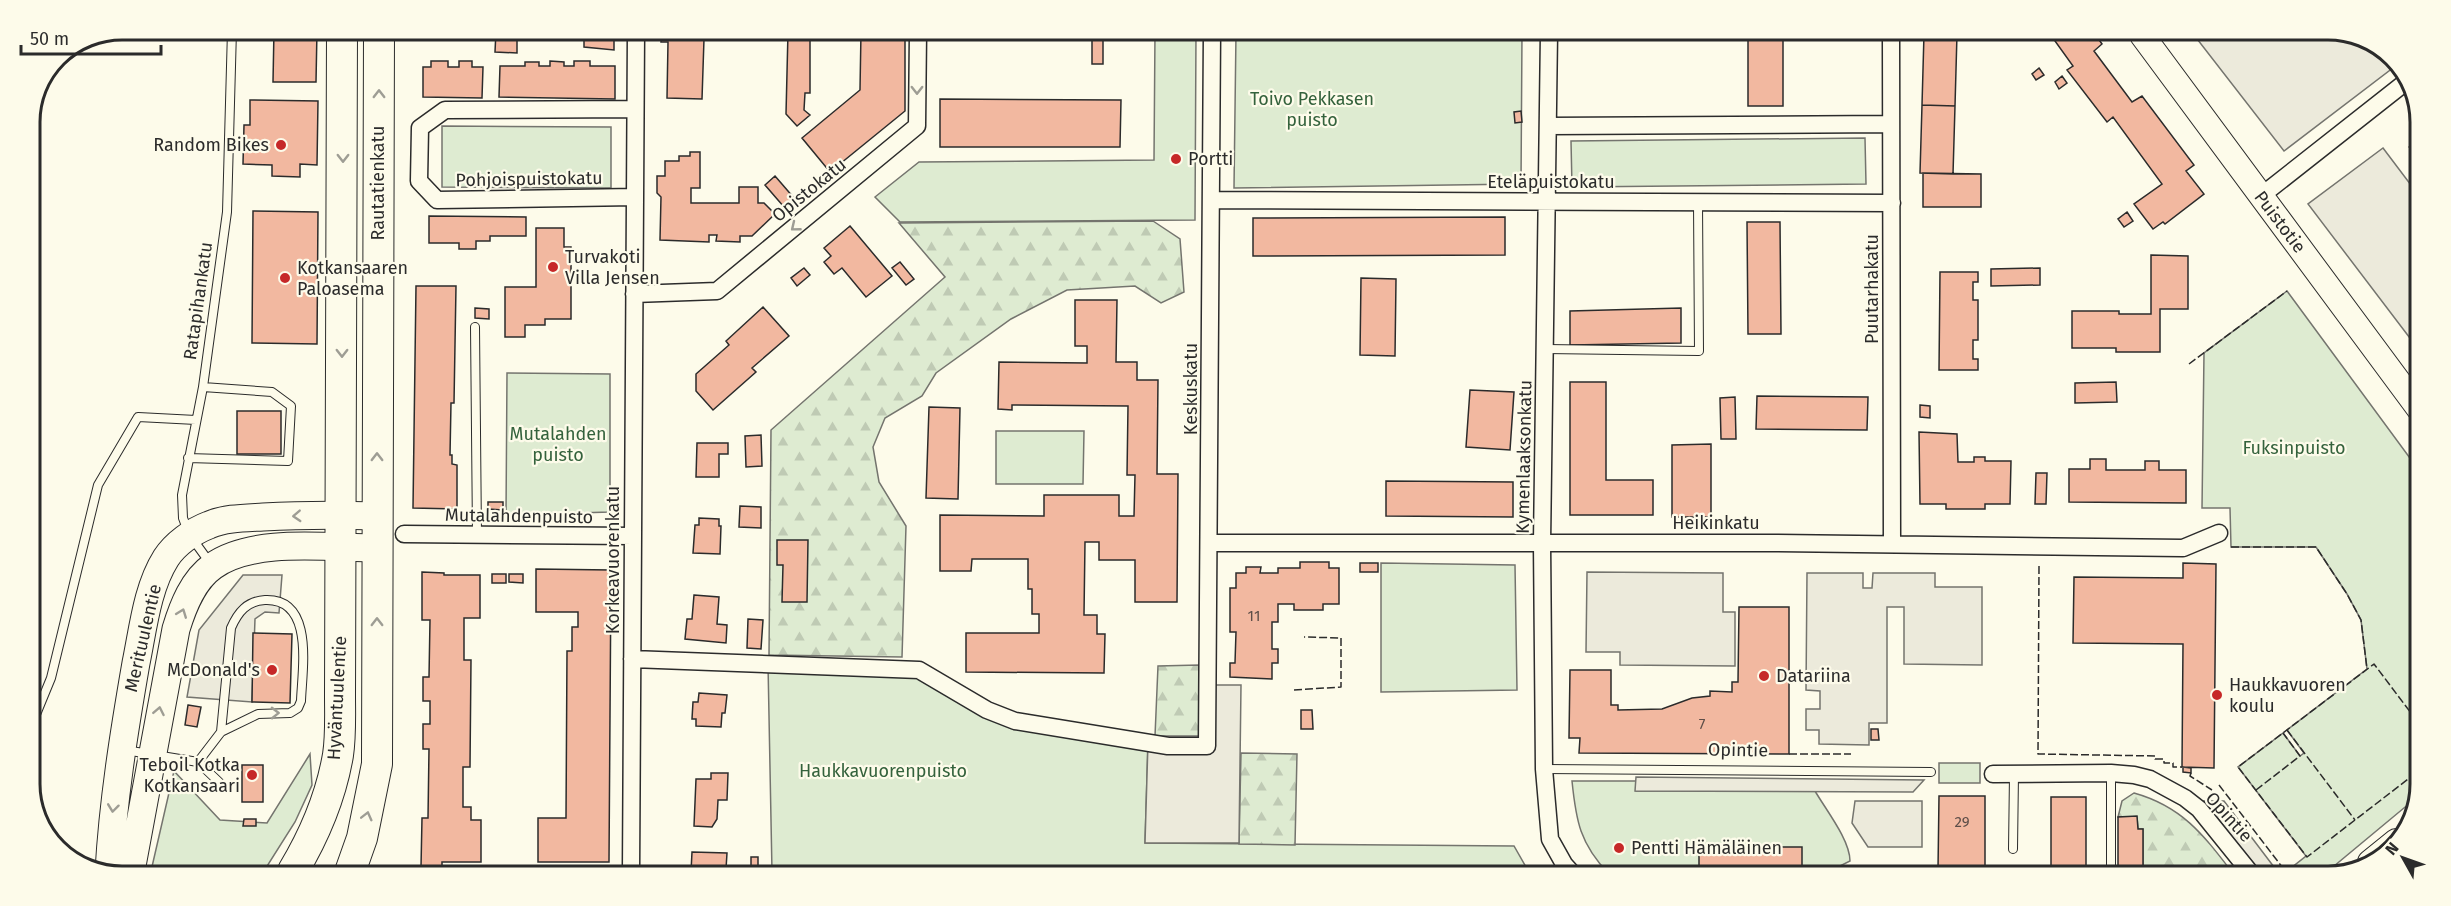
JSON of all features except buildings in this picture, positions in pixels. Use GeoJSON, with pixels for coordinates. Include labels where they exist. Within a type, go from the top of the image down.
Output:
{"type":"FeatureCollection","features":[{"type":"Feature","properties":{"kind":"highway","name":"Rautatienkatu"},"geometry":{"type":"LineString","coordinates":[[341,515],[342,40]]}},
{"type":"Feature","properties":{"kind":"highway","name":"Rautatienkatu"},"geometry":{"type":"LineString","coordinates":[[377,516],[379,40]]}},
{"type":"Feature","properties":{"kind":"highway","name":"Hyväntuulentie"},"geometry":{"type":"LineString","coordinates":[[296,866],[324,808],[338,754],[341,515]]}},
{"type":"Feature","properties":{"kind":"highway","name":"Hyväntuulentie"},"geometry":{"type":"LineString","coordinates":[[352,866],[365,827],[377,764],[377,516]]}},
{"type":"Feature","properties":{"kind":"main road","name":"Puistotie"},"geometry":{"type":"LineString","coordinates":[[2146,40],[2410,397]]}},
{"type":"Feature","properties":{"kind":"main road","name":"Merituulentie"},"geometry":{"type":"LineString","coordinates":[[109,864],[112,815],[121,750],[144,622],[154,582],[166,557],[189,534],[210,524],[235,519],[377,516]]}},
{"type":"Feature","properties":{"kind":"main road","name":"Merituulentie"},"geometry":{"type":"LineString","coordinates":[[132,866],[168,667],[183,608],[195,585],[212,566],[238,553],[262,549],[377,549]]}},
{"type":"Feature","properties":{"kind":"street","name":"Korkeavuorenkatu"},"geometry":{"type":"LineString","coordinates":[[631,866],[636,40]]}},
{"type":"Feature","properties":{"kind":"street","name":"Opistokatu"},"geometry":{"type":"LineString","coordinates":[[634,294],[717,291],[917,126],[918,40]]}},
{"type":"Feature","properties":{"kind":"street","name":"Keskuskatu"},"geometry":{"type":"LineString","coordinates":[[632,659],[919,670],[987,710],[1016,721],[1168,746],[1207,746],[1212,40]]}},
{"type":"Feature","properties":{"kind":"street","name":"Kymenlaaksonkatu"},"geometry":{"type":"LineString","coordinates":[[1550,40],[1542,543],[1544,769],[1550,839],[1566,866]]}},
{"type":"Feature","properties":{"kind":"street","name":"Puutarhakatu"},"geometry":{"type":"LineString","coordinates":[[1891,40],[1892,544]]}},
{"type":"Feature","properties":{"kind":"street"},"geometry":{"type":"LineString","coordinates":[[2261,196],[2401,86]]}},
{"type":"Feature","properties":{"kind":"street","name":"Pohjoispuistokatu"},"geometry":{"type":"LineString","coordinates":[[635,110],[445,110],[420,128],[419,181],[437,200],[635,197]]}},
{"type":"Feature","properties":{"kind":"street"},"geometry":{"type":"LineString","coordinates":[[1548,126],[1890,124]]}},
{"type":"Feature","properties":{"kind":"street","name":"Eteläpuistokatu"},"geometry":{"type":"LineString","coordinates":[[1211,200],[1892,203]]}},
{"type":"Feature","properties":{"kind":"street","name":"Heikinkatu"},"geometry":{"type":"LineString","coordinates":[[1210,543],[1892,544],[2183,548],[2219,533]]}},
{"type":"Feature","properties":{"kind":"street","name":"Mutalahdenpuisto"},"geometry":{"type":"LineString","coordinates":[[404,534],[633,536]]}},
{"type":"Feature","properties":{"kind":"street","name":"Opintie"},"geometry":{"type":"LineString","coordinates":[[1993,774],[2111,773],[2150,779],[2185,798],[2199,809],[2218,829],[2246,866]]}},
{"type":"Feature","properties":{"kind":"lane","name":"Ratapihankatu"},"geometry":{"type":"LineString","coordinates":[[212,566],[189,534],[183,518],[182,495],[203,387],[226,212],[232,40]]}},
{"type":"Feature","properties":{"kind":"lane"},"geometry":{"type":"LineString","coordinates":[[1545,349],[1699,351],[1698,202]]}},
{"type":"Feature","properties":{"kind":"lane"},"geometry":{"type":"LineString","coordinates":[[476,327],[477,535]]}},
{"type":"Feature","properties":{"kind":"lane"},"geometry":{"type":"LineString","coordinates":[[188,458],[288,461],[291,406],[272,392],[203,387]]}},
{"type":"Feature","properties":{"kind":"lane"},"geometry":{"type":"LineString","coordinates":[[41,703],[51,678],[98,485],[138,417],[196,420]]}},
{"type":"Feature","properties":{"kind":"lane"},"geometry":{"type":"LineString","coordinates":[[198,762],[221,732],[258,714],[290,713],[298,708],[301,701],[303,633],[298,618],[280,603],[262,600],[249,603],[238,613],[231,628],[221,732]]}},
{"type":"Feature","properties":{"kind":"lane"},"geometry":{"type":"LineString","coordinates":[[121,750],[198,762],[219,782]]}},
{"type":"Feature","properties":{"kind":"lane","name":"Opintie"},"geometry":{"type":"LineString","coordinates":[[1544,769],[1931,772]]}},
{"type":"Feature","properties":{"kind":"lane"},"geometry":{"type":"LineString","coordinates":[[2111,773],[2111,866]]}},
{"type":"Feature","properties":{"kind":"lane"},"geometry":{"type":"LineString","coordinates":[[2013,849],[2014,774]]}},
{"type":"Feature","properties":{"kind":"green space"},"geometry":{"type":"Polygon","coordinates":[[[1155,40],[1196,40],[1195,220],[900,222],[875,197],[919,162],[1154,160],[1155,40]]]}},
{"type":"Feature","properties":{"kind":"green space","name":"Toivo Pekkasen puisto"},"geometry":{"type":"Polygon","coordinates":[[[1236,40],[1522,40],[1521,184],[1234,188],[1236,40]]]}},
{"type":"Feature","properties":{"kind":"green space"},"geometry":{"type":"Polygon","coordinates":[[[442,126],[611,127],[611,188],[442,187],[442,126]]]}},
{"type":"Feature","properties":{"kind":"green space"},"geometry":{"type":"Polygon","coordinates":[[[1865,138],[1866,184],[1572,187],[1571,141],[1865,138]]]}},
{"type":"Feature","properties":{"kind":"green space"},"geometry":{"type":"Polygon","coordinates":[[[1153,221],[1180,239],[1184,292],[1161,303],[1135,286],[1067,290],[1011,319],[936,373],[922,396],[885,418],[873,447],[879,482],[906,526],[902,657],[769,655],[771,430],[945,277],[899,223],[1153,221]]]}},
{"type":"Feature","properties":{"kind":"green space","name":"Fuksinpuisto"},"geometry":{"type":"Polygon","coordinates":[[[2287,291],[2410,458],[2409,799],[2407,805],[2380,828],[2373,828],[2373,834],[2335,865],[2294,866],[2306,856],[2238,767],[2283,733],[2300,756],[2304,753],[2287,730],[2367,669],[2361,620],[2316,547],[2231,547],[2230,508],[2202,508],[2204,353],[2287,291]]]}},
{"type":"Feature","properties":{"kind":"green space","name":"Mutalahden puisto"},"geometry":{"type":"Polygon","coordinates":[[[507,373],[610,374],[610,512],[506,515],[507,373]]]}},
{"type":"Feature","properties":{"kind":"green space"},"geometry":{"type":"Polygon","coordinates":[[[996,431],[1084,431],[1083,484],[996,484],[996,431]]]}},
{"type":"Feature","properties":{"kind":"green space"},"geometry":{"type":"Polygon","coordinates":[[[1381,563],[1515,565],[1517,690],[1381,692],[1381,563]]]}},
{"type":"Feature","properties":{"kind":"green space","name":"Haukkavuorenpuisto"},"geometry":{"type":"Polygon","coordinates":[[[768,664],[919,670],[1015,721],[1148,742],[1145,843],[1514,846],[1525,866],[772,866],[768,664]]]}},
{"type":"Feature","properties":{"kind":"green space"},"geometry":{"type":"Polygon","coordinates":[[[1199,665],[1200,736],[1155,736],[1158,666],[1199,665]]]}},
{"type":"Feature","properties":{"kind":"green space"},"geometry":{"type":"Polygon","coordinates":[[[1241,753],[1297,754],[1295,845],[1239,844],[1241,753]]]}},
{"type":"Feature","properties":{"kind":"green space"},"geometry":{"type":"Polygon","coordinates":[[[310,754],[312,785],[295,822],[267,866],[152,866],[174,771],[220,820],[267,823],[310,754]]]}},
{"type":"Feature","properties":{"kind":"green space"},"geometry":{"type":"Polygon","coordinates":[[[1939,763],[1980,763],[1980,783],[1939,783],[1939,763]]]}},
{"type":"Feature","properties":{"kind":"green space"},"geometry":{"type":"Polygon","coordinates":[[[1572,781],[1636,781],[1636,791],[1815,791],[1842,835],[1850,861],[1840,866],[1602,866],[1586,842],[1575,808],[1572,781]]]}},
{"type":"Feature","properties":{"kind":"green space"},"geometry":{"type":"Polygon","coordinates":[[[2134,793],[2167,806],[2192,825],[2227,866],[2143,866],[2143,829],[2138,829],[2137,817],[2118,817],[2122,801],[2134,793]]]}},
{"type":"Feature","properties":{"kind":"shaded area"},"geometry":{"type":"Polygon","coordinates":[[[2198,40],[2339,41],[2369,52],[2390,70],[2284,151],[2198,40]]]}},
{"type":"Feature","properties":{"kind":"shaded area"},"geometry":{"type":"Polygon","coordinates":[[[2383,148],[2410,184],[2410,338],[2308,204],[2383,148]]]}},
{"type":"Feature","properties":{"kind":"shaded area"},"geometry":{"type":"Polygon","coordinates":[[[1587,572],[1723,573],[1723,612],[1735,612],[1735,666],[1620,665],[1620,652],[1586,652],[1587,572]]]}},
{"type":"Feature","properties":{"kind":"shaded area"},"geometry":{"type":"Polygon","coordinates":[[[1807,573],[1863,573],[1863,588],[1872,588],[1873,573],[1935,573],[1935,587],[1982,587],[1982,665],[1904,664],[1904,607],[1887,607],[1887,723],[1869,723],[1869,745],[1819,744],[1819,730],[1806,730],[1806,709],[1820,709],[1820,691],[1806,690],[1807,573]]]}},
{"type":"Feature","properties":{"kind":"shaded area"},"geometry":{"type":"Polygon","coordinates":[[[243,575],[282,575],[279,613],[265,612],[255,619],[252,702],[187,697],[199,630],[243,575]]]}},
{"type":"Feature","properties":{"kind":"shaded area"},"geometry":{"type":"Polygon","coordinates":[[[1208,685],[1241,685],[1239,843],[1145,843],[1148,742],[1207,746],[1208,685]]]}},
{"type":"Feature","properties":{"kind":"shaded area"},"geometry":{"type":"Polygon","coordinates":[[[1636,777],[1924,780],[1913,792],[1635,791],[1636,777]]]}},
{"type":"Feature","properties":{"kind":"shaded area"},"geometry":{"type":"Polygon","coordinates":[[[1855,801],[1922,801],[1922,847],[1868,847],[1852,823],[1855,801]]]}},
{"type":"Feature","properties":{"kind":"shaded area"},"geometry":{"type":"Polygon","coordinates":[[[2204,801],[2224,801],[2273,866],[2255,866],[2204,801]]]}},
{"type":"Feature","properties":{"kind":"fence"},"geometry":{"type":"LineString","coordinates":[[2189,364],[2287,291]]}},
{"type":"Feature","properties":{"kind":"fence"},"geometry":{"type":"LineString","coordinates":[[2231,547],[2316,547],[2361,620],[2367,669]]}},
{"type":"Feature","properties":{"kind":"fence"},"geometry":{"type":"LineString","coordinates":[[2039,566],[2038,754],[2155,756],[2155,759],[2164,759],[2164,763],[2173,763],[2173,767],[2182,767]]}},
{"type":"Feature","properties":{"kind":"fence"},"geometry":{"type":"LineString","coordinates":[[1294,690],[1341,687],[1341,638],[1304,637]]}},
{"type":"Feature","properties":{"kind":"fence"},"geometry":{"type":"LineString","coordinates":[[2410,712],[2374,664],[2238,767],[2307,857],[2410,778]]}},
{"type":"Feature","properties":{"kind":"fence"},"geometry":{"type":"LineString","coordinates":[[2287,730],[2355,820]]}},
{"type":"Feature","properties":{"kind":"fence"},"geometry":{"type":"LineString","coordinates":[[2256,790],[2300,756],[2283,733]]}},
{"type":"Feature","properties":{"kind":"fence"},"geometry":{"type":"LineString","coordinates":[[1789,754],[1851,754]]}},
{"type":"Feature","properties":{"kind":"fence"},"geometry":{"type":"LineString","coordinates":[[2191,773],[2190,776],[2212,790]]}},
{"type":"Feature","properties":{"kind":"fence"},"geometry":{"type":"LineString","coordinates":[[2219,785],[2281,866]]}},
{"type":"Feature","properties":{"kind":"place","name":"Random Bikes"},"geometry":{"type":"Point","coordinates":[281,145]}},
{"type":"Feature","properties":{"kind":"place","name":"Portti"},"geometry":{"type":"Point","coordinates":[1176,159]}},
{"type":"Feature","properties":{"kind":"place","name":"Turvakoti Villa Jensen"},"geometry":{"type":"Point","coordinates":[553,267]}},
{"type":"Feature","properties":{"kind":"place","name":"Kotkansaaren Paloasema"},"geometry":{"type":"Point","coordinates":[285,278]}},
{"type":"Feature","properties":{"kind":"place","name":"McDonald's"},"geometry":{"type":"Point","coordinates":[272,670]}},
{"type":"Feature","properties":{"kind":"place","name":"Datariina"},"geometry":{"type":"Point","coordinates":[1764,676]}},
{"type":"Feature","properties":{"kind":"place","name":"Haukkavuoren koulu"},"geometry":{"type":"Point","coordinates":[2217,695]}},
{"type":"Feature","properties":{"kind":"place","name":"Teboil Kotka Kotkansaari"},"geometry":{"type":"Point","coordinates":[252,775]}},
{"type":"Feature","properties":{"kind":"place","name":"Pentti Hämäläinen"},"geometry":{"type":"Point","coordinates":[1619,848]}}]}
